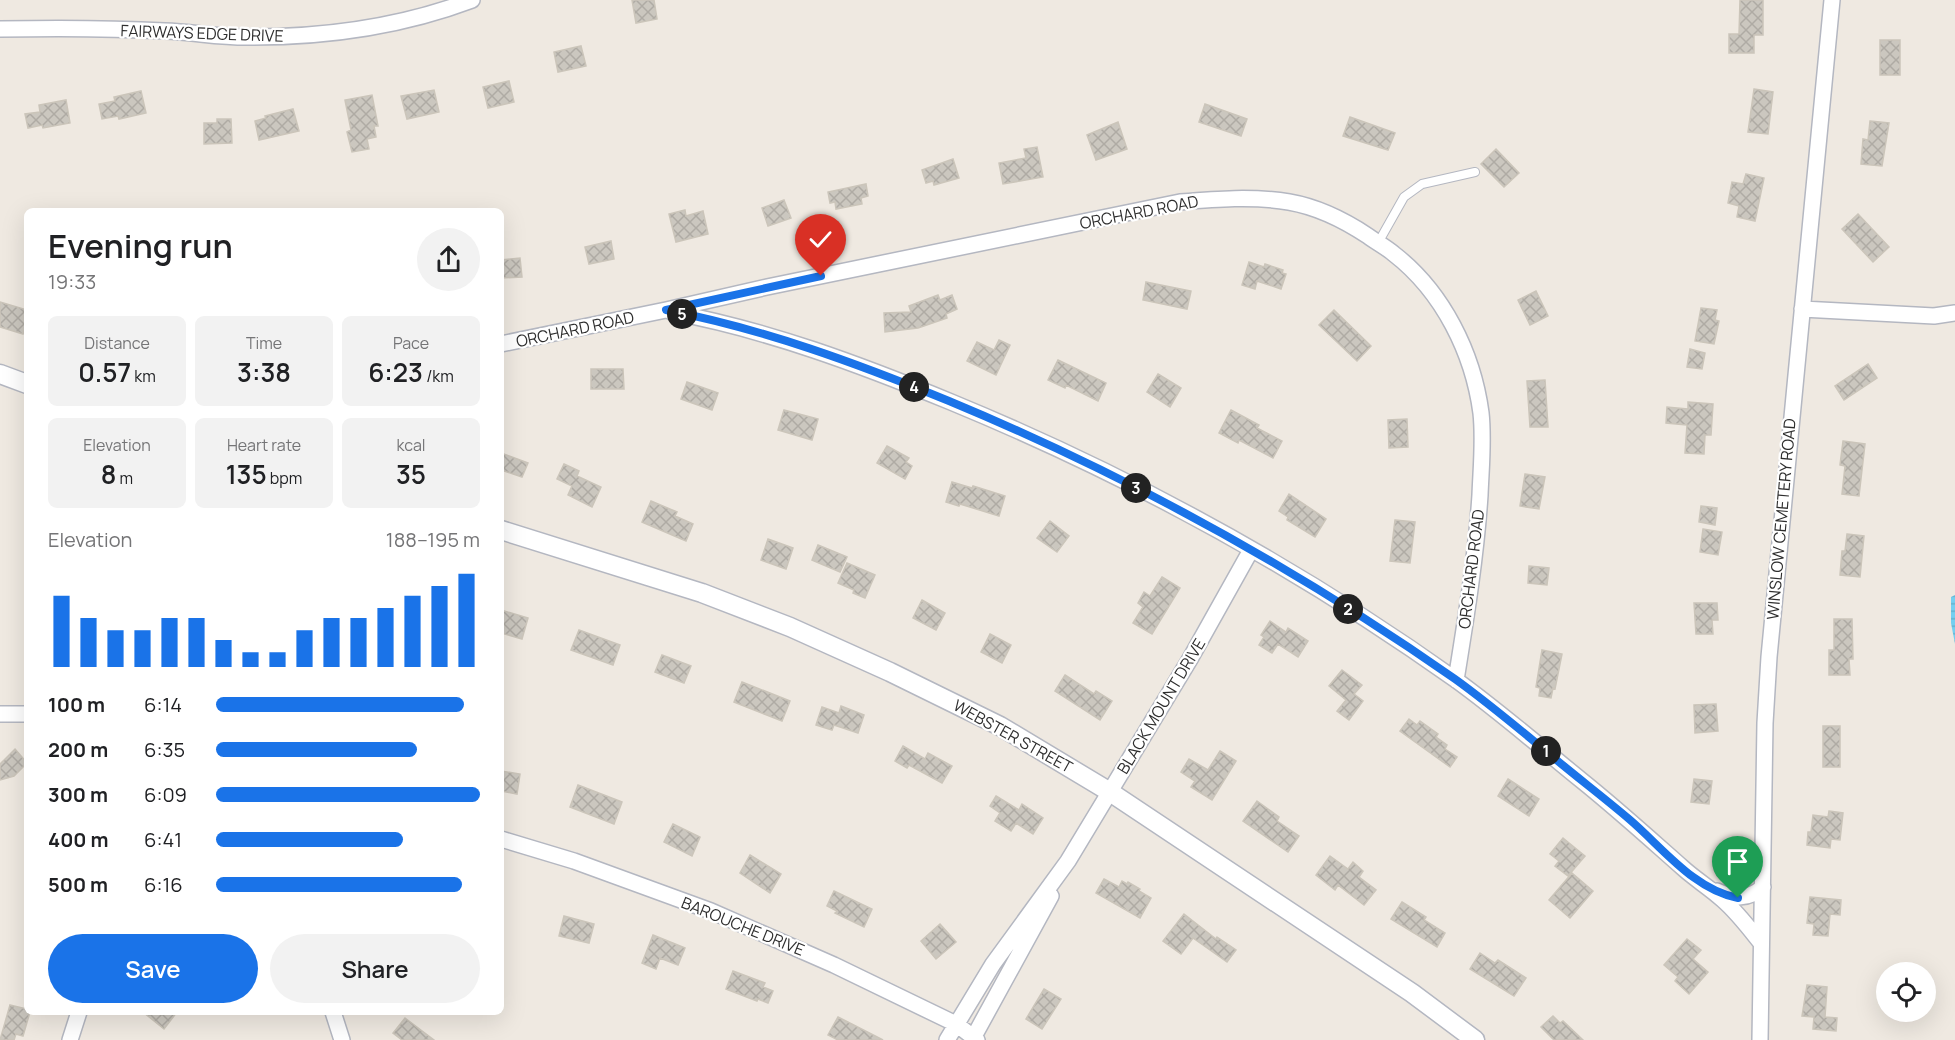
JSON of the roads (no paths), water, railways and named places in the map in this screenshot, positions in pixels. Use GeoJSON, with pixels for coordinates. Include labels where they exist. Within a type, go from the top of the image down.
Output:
{"type":"FeatureCollection","features":[{"type":"Feature","properties":{"kind":"street","name":"FAIRWAYS EDGE DRIVE"},"geometry":{"type":"LineString","coordinates":[[0,28],[110,28],[169,31],[208,36],[292,36],[324,34],[403,20],[444,11],[472,0]]}},
{"type":"Feature","properties":{"kind":"street","name":"WINSLOW CEMETERY ROAD"},"geometry":{"type":"LineString","coordinates":[[1760,1040],[1765,723],[1769,657],[1832,0]]}},
{"type":"Feature","properties":{"kind":"street","name":"ORCHARD ROAD"},"geometry":{"type":"LineString","coordinates":[[504,343],[1180,202],[1224,199],[1288,202],[1308,206],[1338,218],[1394,254],[1412,270],[1450,318],[1475,376],[1481,415],[1482,460],[1471,591],[1456,680]]}},
{"type":"Feature","properties":{"kind":"street"},"geometry":{"type":"LineString","coordinates":[[1802,309],[1934,316],[1955,313]]}},
{"type":"Feature","properties":{"kind":"street"},"geometry":{"type":"LineString","coordinates":[[666,310],[712,319],[853,362],[904,382],[1108,473],[1322,591],[1456,680],[1629,819],[1687,871],[1723,899],[1761,943]]}},
{"type":"Feature","properties":{"kind":"street"},"geometry":{"type":"LineString","coordinates":[[0,374],[24,383]]}},
{"type":"Feature","properties":{"kind":"street","name":"WEBSTER STREET"},"geometry":{"type":"LineString","coordinates":[[504,532],[702,593],[790,627],[890,672],[1000,726],[1110,792],[1412,993],[1475,1040]]}},
{"type":"Feature","properties":{"kind":"street","name":"BLACK MOUNT DRIVE"},"geometry":{"type":"LineString","coordinates":[[947,1040],[993,964],[1068,861],[1190,659],[1251,550]]}},
{"type":"Feature","properties":{"kind":"street"},"geometry":{"type":"LineString","coordinates":[[0,714],[24,714]]}},
{"type":"Feature","properties":{"kind":"street","name":"BAROUCHE DRIVE"},"geometry":{"type":"LineString","coordinates":[[504,840],[574,861],[721,915],[834,964],[956,1024],[974,1039]]}},
{"type":"Feature","properties":{"kind":"street","name":"BLACK MOUNT DRIVE"},"geometry":{"type":"LineString","coordinates":[[974,1039],[1038,922],[1068,861]]}},
{"type":"Feature","properties":{"kind":"street"},"geometry":{"type":"LineString","coordinates":[[1706,886],[1729,897],[1738,898],[1751,896],[1763,886]]}},
{"type":"Feature","properties":{"kind":"street"},"geometry":{"type":"LineString","coordinates":[[70,1040],[78,1015]]}},
{"type":"Feature","properties":{"kind":"street"},"geometry":{"type":"LineString","coordinates":[[334,1015],[342,1040]]}},
{"type":"Feature","properties":{"kind":"lane"},"geometry":{"type":"LineString","coordinates":[[1378,243],[1404,196],[1422,184],[1475,172]]}},
{"type":"Feature","properties":{"kind":"water"},"geometry":{"type":"Polygon","coordinates":[[[1955,595],[1955,644],[1951,623],[1951,597],[1955,595]]]}}]}
